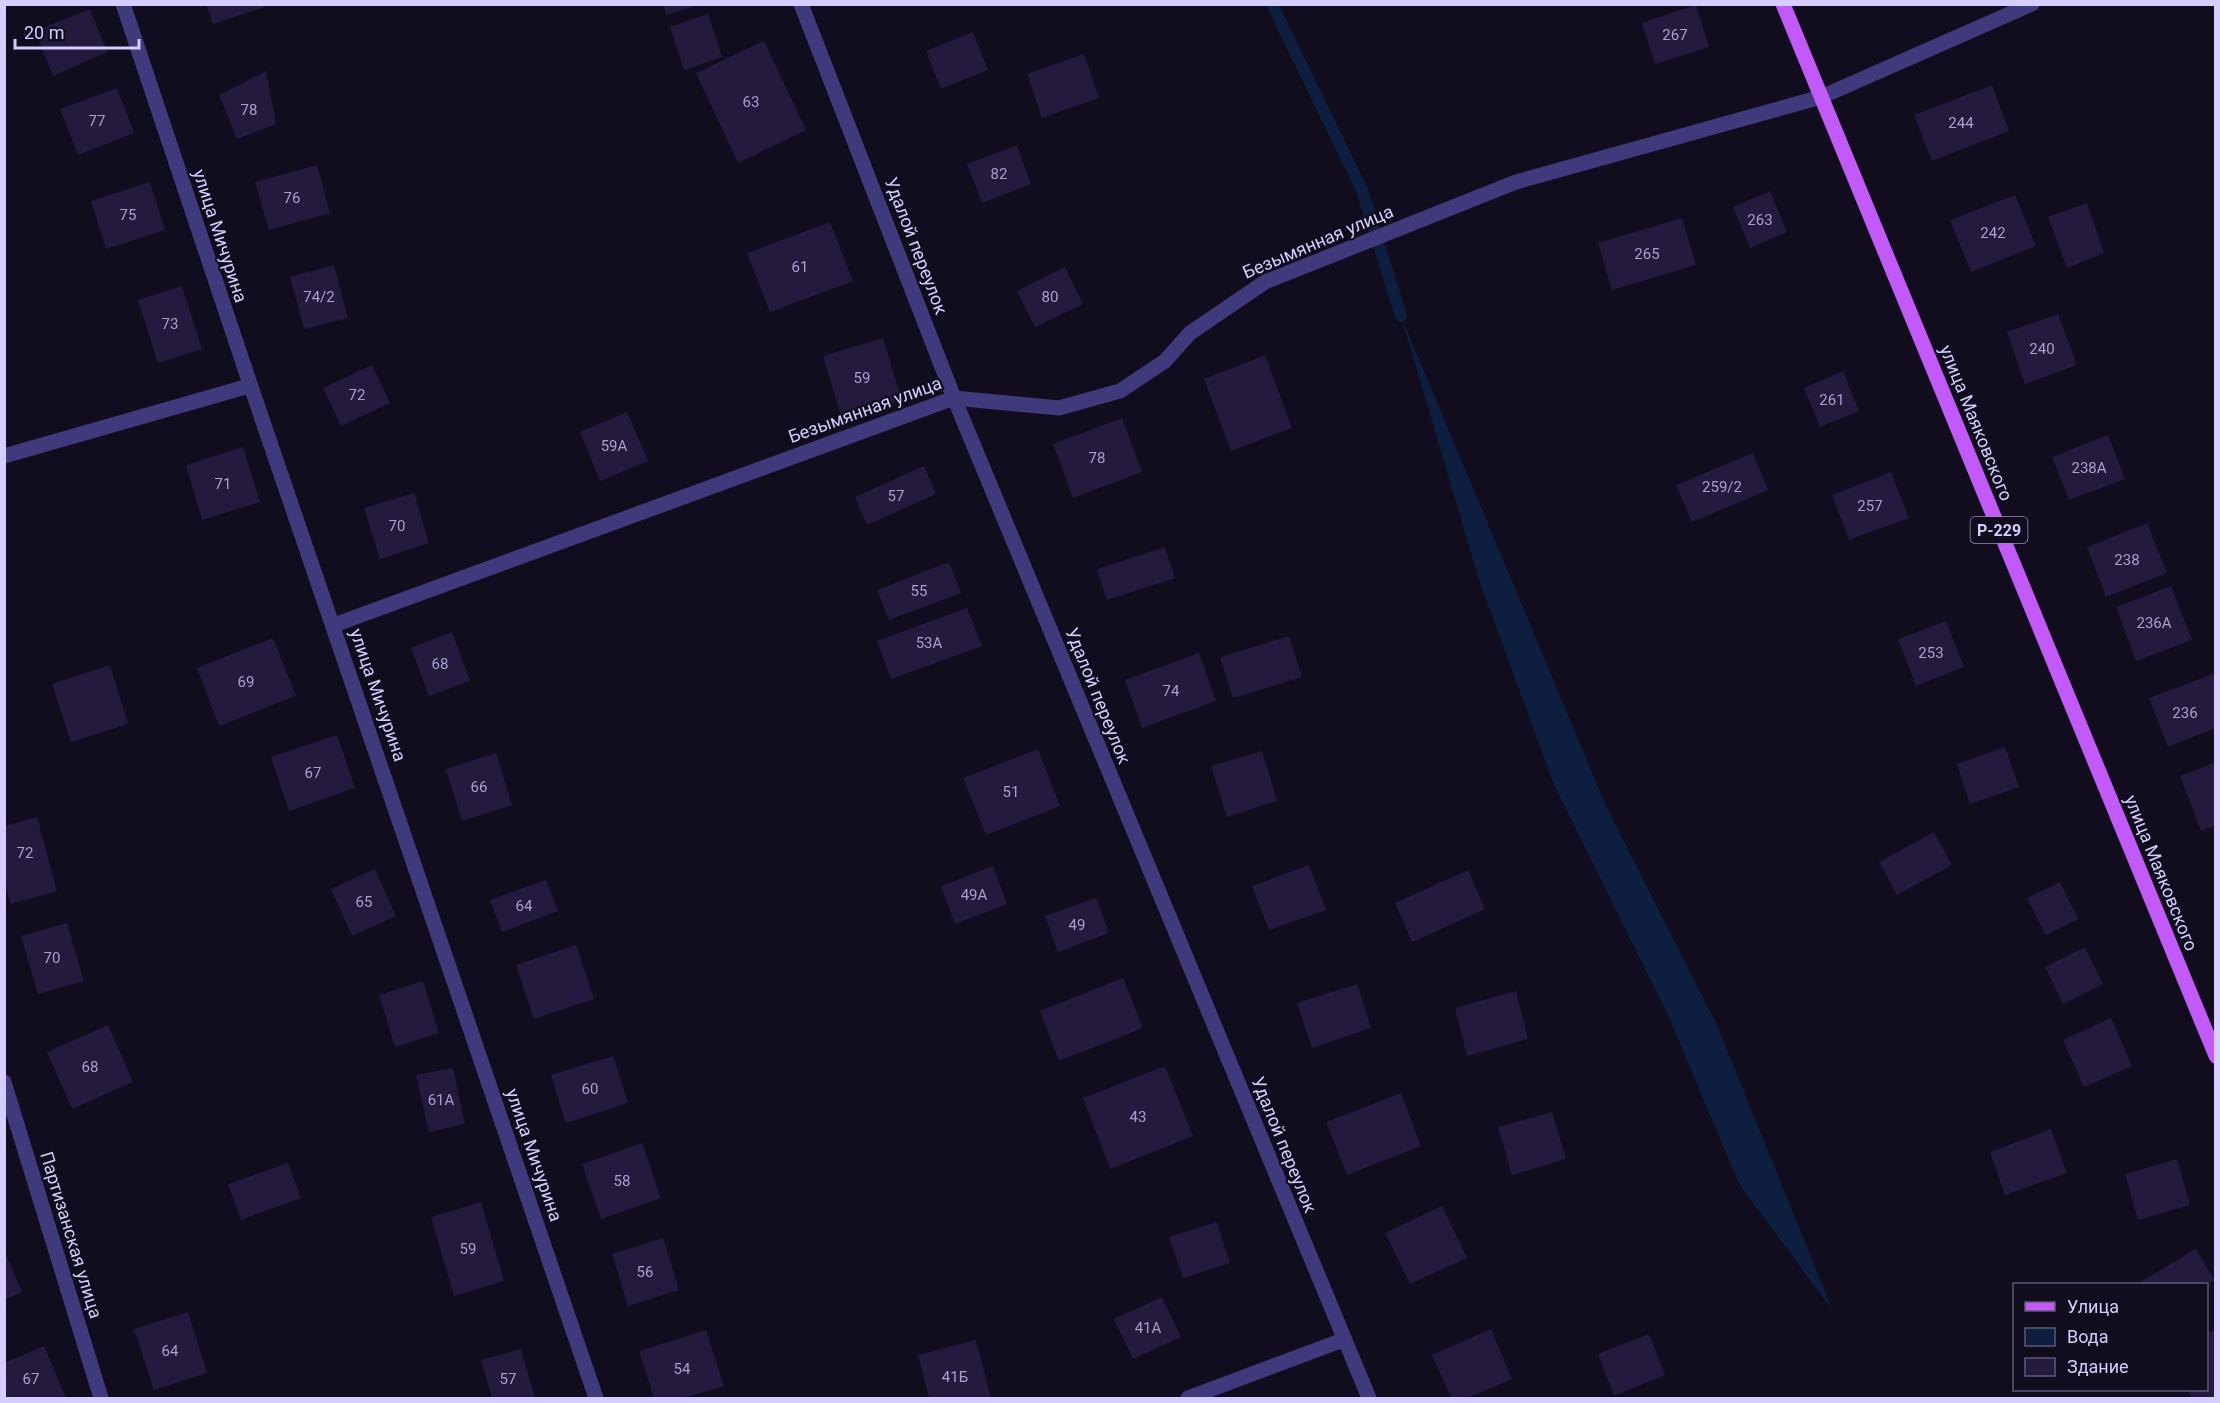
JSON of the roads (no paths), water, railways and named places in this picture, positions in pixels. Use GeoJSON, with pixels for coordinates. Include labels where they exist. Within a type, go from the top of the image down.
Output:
{"type":"FeatureCollection","features":[{"type":"Feature","properties":{"kind":"main road","name":"улица Маяковского"},"geometry":{"type":"LineString","coordinates":[[1783,4],[2216,1056]]}},
{"type":"Feature","properties":{"kind":"street","name":"улица Мичурина"},"geometry":{"type":"LineString","coordinates":[[123,4],[249,386],[334,626],[596,1398]]}},
{"type":"Feature","properties":{"kind":"street","name":"Удалой переулок"},"geometry":{"type":"LineString","coordinates":[[801,4],[954,398],[1369,1398]]}},
{"type":"Feature","properties":{"kind":"street","name":"Безымянная улица"},"geometry":{"type":"LineString","coordinates":[[334,626],[954,398],[1059,408],[1120,391],[1166,361],[1190,333],[1265,282],[1516,182],[1821,97],[2032,4]]}},
{"type":"Feature","properties":{"kind":"street"},"geometry":{"type":"LineString","coordinates":[[4,456],[249,386]]}},
{"type":"Feature","properties":{"kind":"street","name":"Партизанская улица"},"geometry":{"type":"LineString","coordinates":[[4,1082],[101,1398]]}},
{"type":"Feature","properties":{"kind":"street"},"geometry":{"type":"LineString","coordinates":[[1188,1398],[1343,1340]]}},
{"type":"Feature","properties":{"kind":"water"},"geometry":{"type":"Polygon","coordinates":[[[1401,316],[1607,808],[1717,1025],[1833,1311],[1739,1184],[1668,1015],[1554,785],[1479,580],[1401,316]]]}},
{"type":"Feature","properties":{"kind":"waterway"},"geometry":{"type":"LineString","coordinates":[[1272,4],[1362,190],[1401,316]]}}]}
